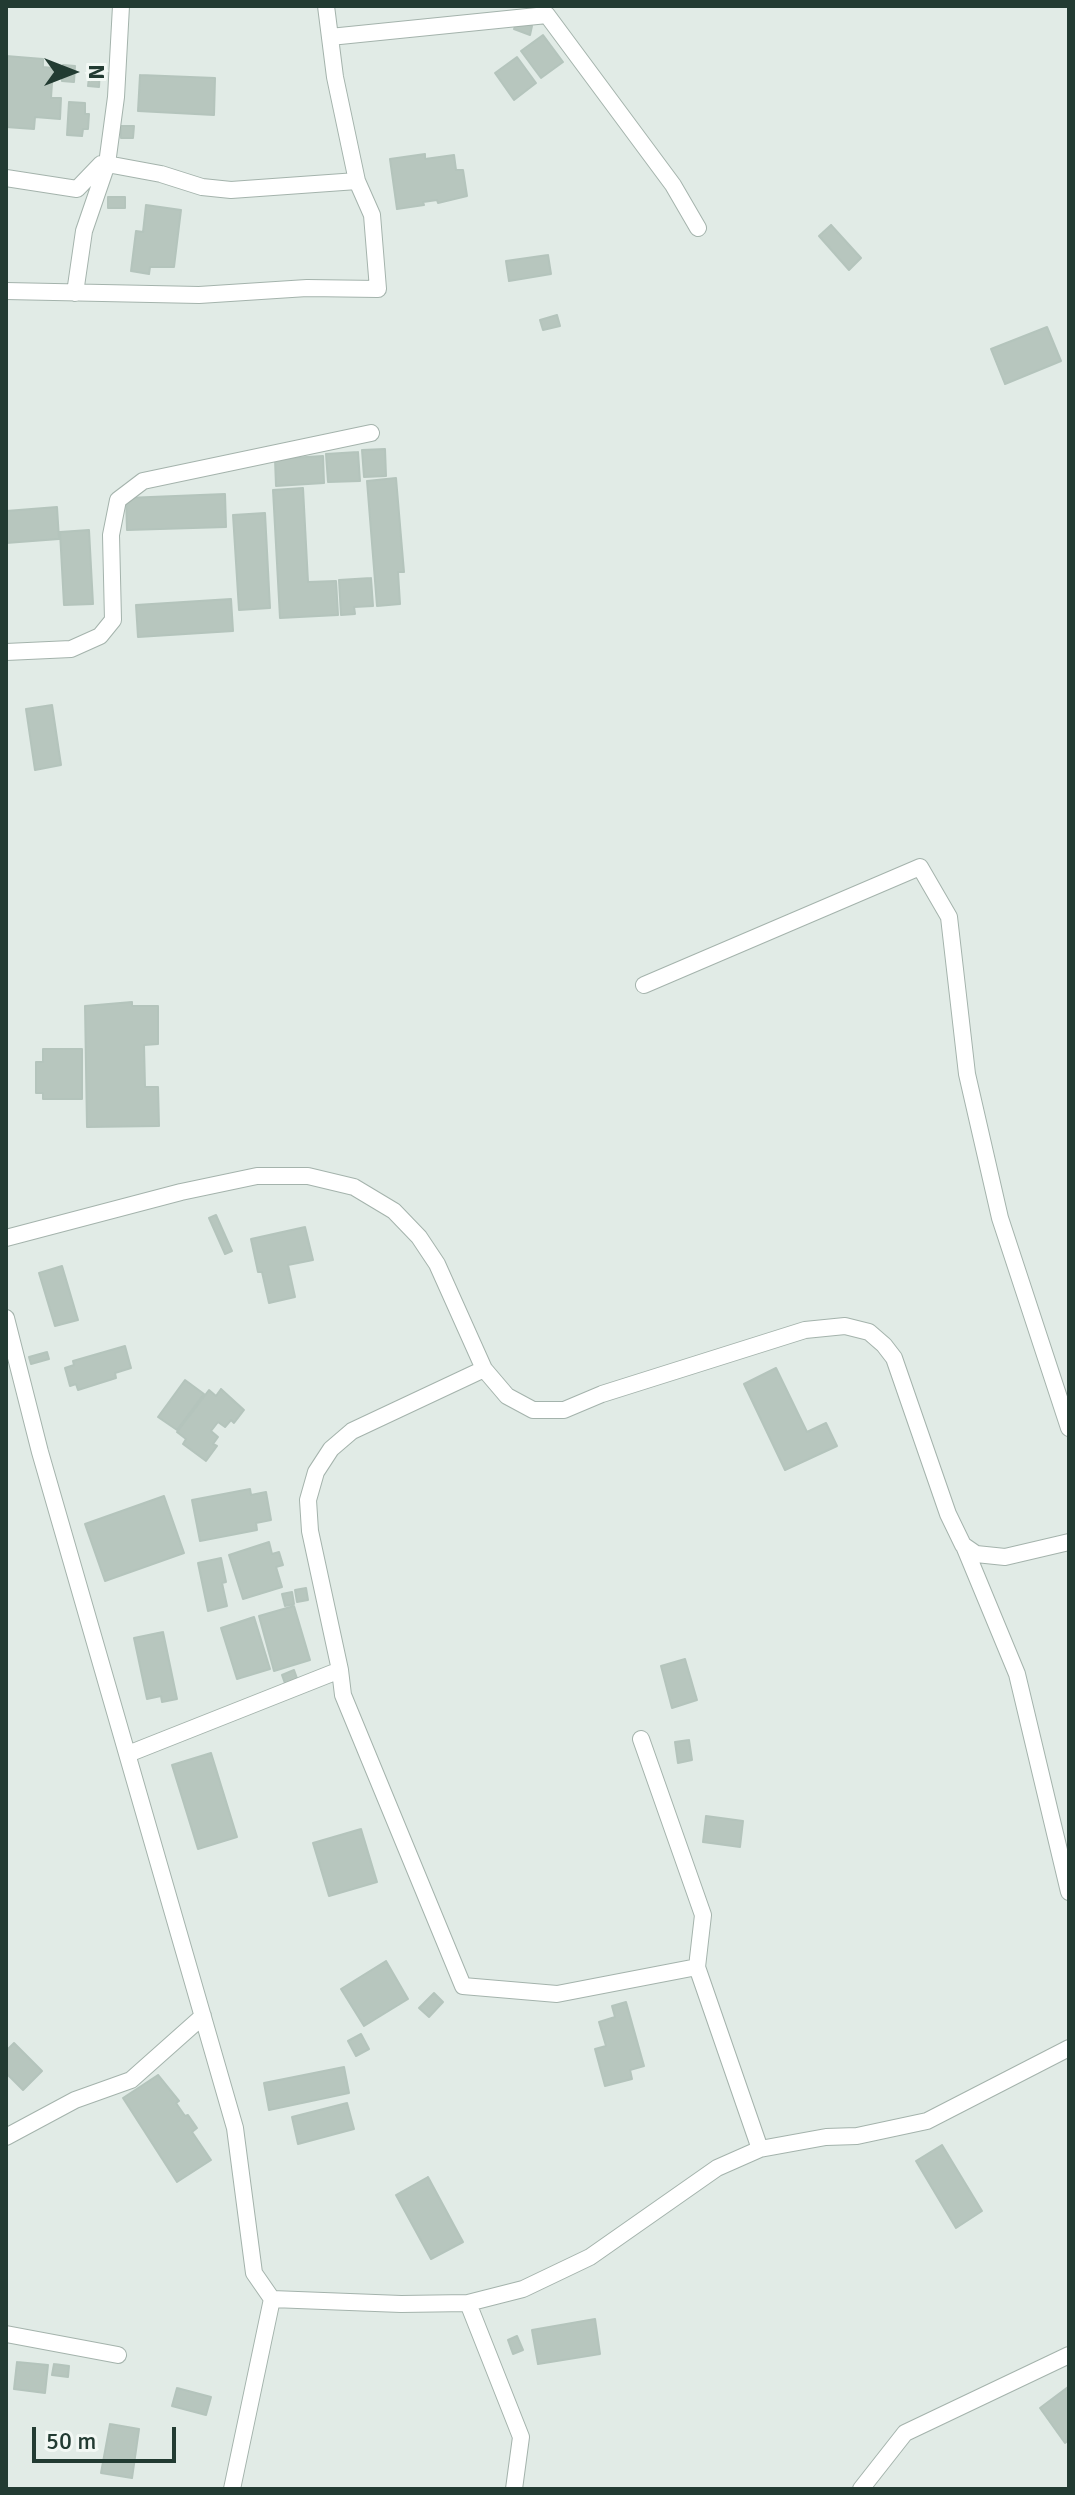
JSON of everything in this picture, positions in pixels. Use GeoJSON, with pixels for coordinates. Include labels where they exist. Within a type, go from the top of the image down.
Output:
{"type":"FeatureCollection","features":[{"type":"Feature","properties":{"kind":"street"},"geometry":{"type":"LineString","coordinates":[[75,293],[84,231],[107,164],[116,97],[121,6]]}},
{"type":"Feature","properties":{"kind":"street"},"geometry":{"type":"LineString","coordinates":[[6,291],[199,295],[307,288],[378,289],[372,215],[357,181],[335,77],[326,6]]}},
{"type":"Feature","properties":{"kind":"street"},"geometry":{"type":"LineString","coordinates":[[330,37],[547,15],[673,185],[698,228]]}},
{"type":"Feature","properties":{"kind":"street"},"geometry":{"type":"LineString","coordinates":[[6,178],[77,189],[101,164],[107,164],[161,174],[202,187],[231,190],[357,181]]}},
{"type":"Feature","properties":{"kind":"street"},"geometry":{"type":"LineString","coordinates":[[6,652],[71,649],[100,636],[113,620],[111,535],[118,500],[143,481],[371,433]]}},
{"type":"Feature","properties":{"kind":"street"},"geometry":{"type":"LineString","coordinates":[[644,985],[920,867],[949,917],[967,1074],[997,1204],[1069,1428]]}},
{"type":"Feature","properties":{"kind":"street"},"geometry":{"type":"LineString","coordinates":[[6,1238],[181,1192],[257,1176],[308,1176],[354,1187],[394,1211],[419,1237],[437,1264],[484,1369],[507,1396],[533,1410],[564,1410],[602,1394],[805,1330],[845,1326],[869,1332],[894,1358],[948,1514],[1017,1674],[1063,1836],[1069,1892]]}},
{"type":"Feature","properties":{"kind":"street"},"geometry":{"type":"LineString","coordinates":[[6,1318],[40,1452],[237,2138],[254,2273],[272,2299],[232,2489]]}},
{"type":"Feature","properties":{"kind":"street"},"geometry":{"type":"LineString","coordinates":[[484,1369],[352,1431],[331,1449],[316,1472],[308,1500],[310,1531],[343,1695],[463,1986],[557,1994],[697,1967]]}},
{"type":"Feature","properties":{"kind":"street"},"geometry":{"type":"LineString","coordinates":[[963,1545],[976,1554],[1005,1557],[1069,1542]]}},
{"type":"Feature","properties":{"kind":"street"},"geometry":{"type":"LineString","coordinates":[[128,1754],[340,1670]]}},
{"type":"Feature","properties":{"kind":"street"},"geometry":{"type":"LineString","coordinates":[[641,1739],[703,1915],[697,1967],[760,2149]]}},
{"type":"Feature","properties":{"kind":"street"},"geometry":{"type":"LineString","coordinates":[[6,2137],[75,2100],[131,2080],[203,2016]]}},
{"type":"Feature","properties":{"kind":"street"},"geometry":{"type":"LineString","coordinates":[[272,2299],[468,2303],[523,2289],[590,2257],[717,2168],[760,2149],[826,2137],[857,2136],[927,2121],[1069,2048]]}},
{"type":"Feature","properties":{"kind":"street"},"geometry":{"type":"LineString","coordinates":[[468,2303],[521,2437],[514,2489]]}},
{"type":"Feature","properties":{"kind":"street"},"geometry":{"type":"LineString","coordinates":[[6,2334],[118,2355]]}},
{"type":"Feature","properties":{"kind":"street"},"geometry":{"type":"LineString","coordinates":[[861,2489],[905,2433],[1069,2355]]}},
{"type":"Feature","properties":{"kind":"building"},"geometry":{"type":"Polygon","coordinates":[[[517,21],[532,26],[530,35],[514,29],[517,21]]]}},
{"type":"Feature","properties":{"kind":"building"},"geometry":{"type":"Polygon","coordinates":[[[543,35],[563,62],[541,78],[521,51],[543,35]]]}},
{"type":"Feature","properties":{"kind":"building"},"geometry":{"type":"Polygon","coordinates":[[[6,56],[43,59],[43,67],[53,68],[51,98],[61,98],[60,119],[35,117],[34,129],[6,127],[6,56]]]}},
{"type":"Feature","properties":{"kind":"building"},"geometry":{"type":"Polygon","coordinates":[[[517,57],[536,83],[514,100],[495,73],[517,57]]]}},
{"type":"Feature","properties":{"kind":"building"},"geometry":{"type":"Polygon","coordinates":[[[63,65],[75,66],[74,82],[62,81],[63,65]]]}},
{"type":"Feature","properties":{"kind":"building"},"geometry":{"type":"Polygon","coordinates":[[[90,68],[100,69],[99,87],[88,86],[90,68]]]}},
{"type":"Feature","properties":{"kind":"building"},"geometry":{"type":"Polygon","coordinates":[[[140,75],[215,78],[214,115],[138,111],[140,75]]]}},
{"type":"Feature","properties":{"kind":"building"},"geometry":{"type":"Polygon","coordinates":[[[69,102],[85,103],[85,114],[89,114],[88,129],[83,129],[82,136],[67,135],[69,102]]]}},
{"type":"Feature","properties":{"kind":"building"},"geometry":{"type":"Polygon","coordinates":[[[121,126],[134,126],[133,138],[121,138],[121,126]]]}},
{"type":"Feature","properties":{"kind":"building"},"geometry":{"type":"Polygon","coordinates":[[[425,154],[425,159],[454,155],[456,170],[463,170],[467,196],[397,209],[390,159],[425,154]]]}},
{"type":"Feature","properties":{"kind":"building"},"geometry":{"type":"Polygon","coordinates":[[[108,197],[125,197],[125,208],[108,208],[108,197]]]}},
{"type":"Feature","properties":{"kind":"building"},"geometry":{"type":"Polygon","coordinates":[[[146,205],[181,210],[174,267],[150,267],[149,274],[131,271],[136,231],[143,232],[146,205]]]}},
{"type":"Feature","properties":{"kind":"building"},"geometry":{"type":"Polygon","coordinates":[[[831,225],[861,258],[849,270],[819,236],[831,225]]]}},
{"type":"Feature","properties":{"kind":"building"},"geometry":{"type":"Polygon","coordinates":[[[548,255],[551,274],[509,281],[506,261],[548,255]]]}},
{"type":"Feature","properties":{"kind":"building"},"geometry":{"type":"Polygon","coordinates":[[[557,315],[560,326],[543,330],[540,320],[557,315]]]}},
{"type":"Feature","properties":{"kind":"building"},"geometry":{"type":"Polygon","coordinates":[[[1047,327],[1061,361],[1005,384],[991,349],[1047,327]]]}},
{"type":"Feature","properties":{"kind":"building"},"geometry":{"type":"Polygon","coordinates":[[[385,449],[386,476],[364,477],[362,450],[385,449]]]}},
{"type":"Feature","properties":{"kind":"building"},"geometry":{"type":"Polygon","coordinates":[[[358,452],[360,481],[328,482],[326,454],[358,452]]]}},
{"type":"Feature","properties":{"kind":"building"},"geometry":{"type":"Polygon","coordinates":[[[323,456],[324,483],[276,486],[275,459],[323,456]]]}},
{"type":"Feature","properties":{"kind":"building"},"geometry":{"type":"Polygon","coordinates":[[[396,478],[404,572],[398,572],[400,604],[377,606],[367,481],[396,478]]]}},
{"type":"Feature","properties":{"kind":"building"},"geometry":{"type":"Polygon","coordinates":[[[303,488],[308,582],[336,581],[338,615],[280,618],[273,490],[303,488]]]}},
{"type":"Feature","properties":{"kind":"building"},"geometry":{"type":"Polygon","coordinates":[[[225,494],[226,527],[127,530],[126,498],[225,494]]]}},
{"type":"Feature","properties":{"kind":"building"},"geometry":{"type":"Polygon","coordinates":[[[57,507],[59,539],[6,543],[6,511],[57,507]]]}},
{"type":"Feature","properties":{"kind":"building"},"geometry":{"type":"Polygon","coordinates":[[[265,513],[270,608],[239,610],[233,515],[265,513]]]}},
{"type":"Feature","properties":{"kind":"building"},"geometry":{"type":"Polygon","coordinates":[[[89,530],[93,604],[64,605],[60,532],[89,530]]]}},
{"type":"Feature","properties":{"kind":"building"},"geometry":{"type":"Polygon","coordinates":[[[371,578],[373,606],[354,607],[355,614],[341,615],[339,580],[371,578]]]}},
{"type":"Feature","properties":{"kind":"building"},"geometry":{"type":"Polygon","coordinates":[[[231,599],[233,631],[138,637],[136,605],[231,599]]]}},
{"type":"Feature","properties":{"kind":"building"},"geometry":{"type":"Polygon","coordinates":[[[52,705],[61,765],[35,770],[26,709],[52,705]]]}},
{"type":"Feature","properties":{"kind":"building"},"geometry":{"type":"Polygon","coordinates":[[[132,1002],[132,1006],[158,1006],[158,1044],[144,1045],[145,1087],[158,1087],[159,1126],[87,1127],[85,1006],[132,1002]]]}},
{"type":"Feature","properties":{"kind":"building"},"geometry":{"type":"Polygon","coordinates":[[[43,1049],[82,1049],[82,1099],[43,1099],[43,1093],[36,1093],[36,1062],[43,1062],[43,1049]]]}},
{"type":"Feature","properties":{"kind":"building"},"geometry":{"type":"Polygon","coordinates":[[[216,1215],[232,1251],[225,1254],[209,1218],[216,1215]]]}},
{"type":"Feature","properties":{"kind":"building"},"geometry":{"type":"Polygon","coordinates":[[[305,1227],[313,1260],[288,1265],[295,1297],[269,1303],[251,1239],[305,1227]]]}},
{"type":"Feature","properties":{"kind":"building"},"geometry":{"type":"Polygon","coordinates":[[[62,1266],[78,1320],[55,1326],[39,1273],[62,1266]]]}},
{"type":"Feature","properties":{"kind":"building"},"geometry":{"type":"Polygon","coordinates":[[[125,1346],[131,1368],[115,1373],[116,1378],[78,1390],[76,1384],[70,1386],[65,1368],[74,1365],[73,1361],[125,1346]]]}},
{"type":"Feature","properties":{"kind":"building"},"geometry":{"type":"Polygon","coordinates":[[[47,1352],[49,1359],[31,1364],[29,1357],[47,1352]]]}},
{"type":"Feature","properties":{"kind":"building"},"geometry":{"type":"Polygon","coordinates":[[[776,1368],[807,1432],[826,1423],[837,1446],[785,1470],[744,1384],[776,1368]]]}},
{"type":"Feature","properties":{"kind":"building"},"geometry":{"type":"Polygon","coordinates":[[[185,1380],[204,1394],[177,1430],[158,1417],[185,1380]]]}},
{"type":"Feature","properties":{"kind":"building"},"geometry":{"type":"Polygon","coordinates":[[[221,1389],[244,1410],[234,1423],[231,1420],[225,1427],[218,1422],[211,1431],[218,1437],[213,1444],[217,1446],[206,1461],[183,1444],[186,1439],[177,1432],[209,1390],[216,1396],[221,1389]]]}},
{"type":"Feature","properties":{"kind":"building"},"geometry":{"type":"Polygon","coordinates":[[[250,1489],[251,1495],[266,1492],[271,1520],[256,1523],[257,1530],[200,1541],[192,1500],[250,1489]]]}},
{"type":"Feature","properties":{"kind":"building"},"geometry":{"type":"Polygon","coordinates":[[[164,1496],[184,1553],[105,1581],[85,1524],[164,1496]]]}},
{"type":"Feature","properties":{"kind":"building"},"geometry":{"type":"Polygon","coordinates":[[[269,1542],[272,1554],[279,1552],[283,1565],[276,1567],[282,1587],[243,1599],[229,1555],[269,1542]]]}},
{"type":"Feature","properties":{"kind":"building"},"geometry":{"type":"Polygon","coordinates":[[[221,1558],[227,1606],[208,1611],[198,1563],[221,1558]]]}},
{"type":"Feature","properties":{"kind":"building"},"geometry":{"type":"Polygon","coordinates":[[[306,1588],[308,1600],[297,1602],[295,1590],[306,1588]]]}},
{"type":"Feature","properties":{"kind":"building"},"geometry":{"type":"Polygon","coordinates":[[[292,1592],[294,1604],[285,1606],[282,1594],[292,1592]]]}},
{"type":"Feature","properties":{"kind":"building"},"geometry":{"type":"Polygon","coordinates":[[[294,1606],[310,1660],[274,1671],[259,1616],[294,1606]]]}},
{"type":"Feature","properties":{"kind":"building"},"geometry":{"type":"Polygon","coordinates":[[[254,1617],[270,1669],[237,1679],[221,1628],[254,1617]]]}},
{"type":"Feature","properties":{"kind":"building"},"geometry":{"type":"Polygon","coordinates":[[[163,1632],[177,1699],[162,1702],[161,1696],[147,1699],[134,1638],[163,1632]]]}},
{"type":"Feature","properties":{"kind":"building"},"geometry":{"type":"Polygon","coordinates":[[[685,1659],[697,1700],[672,1708],[661,1666],[685,1659]]]}},
{"type":"Feature","properties":{"kind":"building"},"geometry":{"type":"Polygon","coordinates":[[[294,1670],[299,1684],[287,1689],[282,1675],[294,1670]]]}},
{"type":"Feature","properties":{"kind":"building"},"geometry":{"type":"Polygon","coordinates":[[[689,1740],[692,1760],[678,1763],[675,1742],[689,1740]]]}},
{"type":"Feature","properties":{"kind":"building"},"geometry":{"type":"Polygon","coordinates":[[[211,1753],[237,1837],[198,1849],[172,1765],[211,1753]]]}},
{"type":"Feature","properties":{"kind":"building"},"geometry":{"type":"Polygon","coordinates":[[[706,1816],[743,1821],[740,1847],[703,1842],[706,1816]]]}},
{"type":"Feature","properties":{"kind":"building"},"geometry":{"type":"Polygon","coordinates":[[[361,1829],[377,1882],[329,1896],[313,1843],[361,1829]]]}},
{"type":"Feature","properties":{"kind":"building"},"geometry":{"type":"Polygon","coordinates":[[[386,1961],[408,1999],[364,2026],[341,1989],[386,1961]]]}},
{"type":"Feature","properties":{"kind":"building"},"geometry":{"type":"Polygon","coordinates":[[[434,1993],[443,2002],[429,2017],[419,2008],[434,1993]]]}},
{"type":"Feature","properties":{"kind":"building"},"geometry":{"type":"Polygon","coordinates":[[[626,2002],[644,2066],[630,2070],[632,2079],[605,2086],[595,2049],[606,2046],[599,2022],[615,2017],[612,2006],[626,2002]]]}},
{"type":"Feature","properties":{"kind":"building"},"geometry":{"type":"Polygon","coordinates":[[[361,2034],[369,2049],[356,2056],[348,2041],[361,2034]]]}},
{"type":"Feature","properties":{"kind":"building"},"geometry":{"type":"Polygon","coordinates":[[[14,2043],[42,2071],[23,2090],[6,2073],[6,2051],[14,2043]]]}},
{"type":"Feature","properties":{"kind":"building"},"geometry":{"type":"Polygon","coordinates":[[[344,2067],[349,2093],[269,2110],[264,2083],[344,2067]]]}},
{"type":"Feature","properties":{"kind":"building"},"geometry":{"type":"Polygon","coordinates":[[[158,2075],[179,2101],[176,2103],[185,2116],[188,2115],[197,2128],[192,2132],[211,2160],[177,2182],[123,2098],[158,2075]]]}},
{"type":"Feature","properties":{"kind":"building"},"geometry":{"type":"Polygon","coordinates":[[[347,2103],[354,2129],[298,2144],[292,2117],[347,2103]]]}},
{"type":"Feature","properties":{"kind":"building"},"geometry":{"type":"Polygon","coordinates":[[[942,2145],[982,2211],[956,2228],[916,2161],[942,2145]]]}},
{"type":"Feature","properties":{"kind":"building"},"geometry":{"type":"Polygon","coordinates":[[[428,2177],[463,2242],[431,2259],[396,2195],[428,2177]]]}},
{"type":"Feature","properties":{"kind":"building"},"geometry":{"type":"Polygon","coordinates":[[[595,2319],[600,2354],[538,2364],[532,2330],[595,2319]]]}},
{"type":"Feature","properties":{"kind":"building"},"geometry":{"type":"Polygon","coordinates":[[[517,2336],[523,2350],[513,2354],[508,2340],[517,2336]]]}},
{"type":"Feature","properties":{"kind":"building"},"geometry":{"type":"Polygon","coordinates":[[[17,2362],[48,2365],[45,2393],[14,2389],[17,2362]]]}},
{"type":"Feature","properties":{"kind":"building"},"geometry":{"type":"Polygon","coordinates":[[[54,2364],[69,2366],[68,2377],[52,2375],[54,2364]]]}},
{"type":"Feature","properties":{"kind":"building"},"geometry":{"type":"Polygon","coordinates":[[[1068,2387],[1069,2440],[1065,2443],[1040,2408],[1068,2387]]]}},
{"type":"Feature","properties":{"kind":"building"},"geometry":{"type":"Polygon","coordinates":[[[177,2388],[211,2397],[206,2415],[172,2406],[177,2388]]]}},
{"type":"Feature","properties":{"kind":"building"},"geometry":{"type":"Polygon","coordinates":[[[110,2424],[139,2429],[132,2478],[101,2473],[110,2424]]]}}]}
